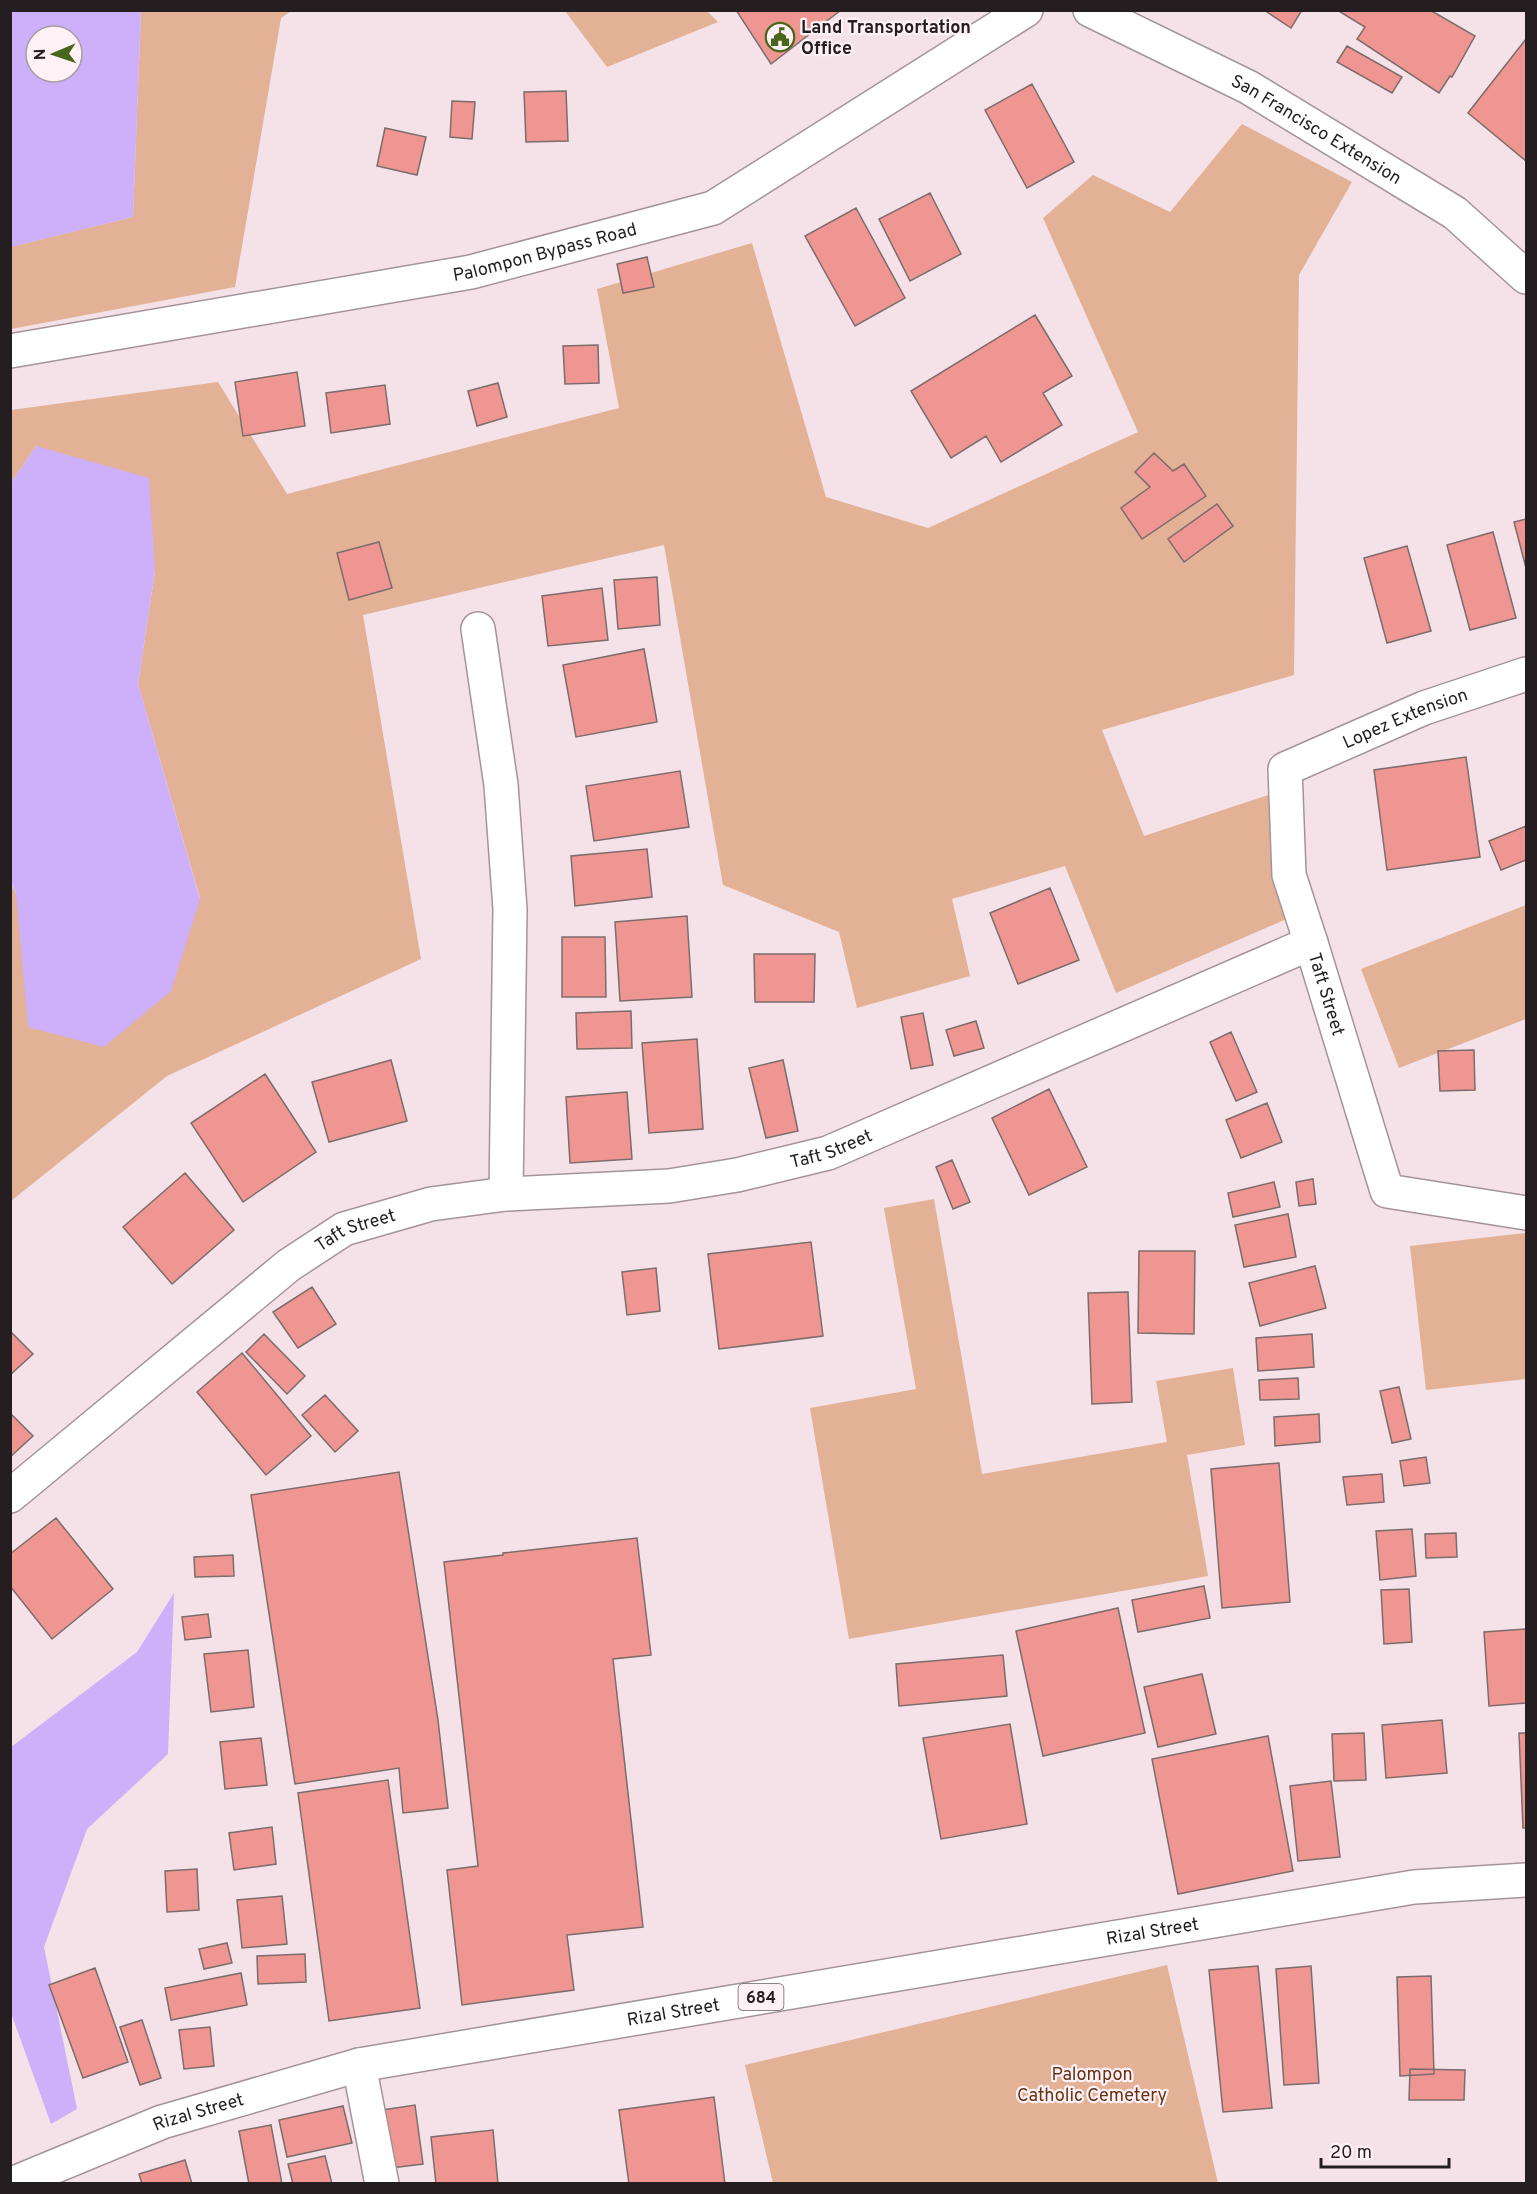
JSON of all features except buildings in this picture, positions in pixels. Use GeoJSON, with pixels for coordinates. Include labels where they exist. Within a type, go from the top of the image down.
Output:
{"type":"FeatureCollection","features":[{"type":"Feature","properties":{"kind":"street","name":"Palompon Bypass Road"},"geometry":{"type":"LineString","coordinates":[[10,351],[471,272],[713,207],[1026,10]]}},
{"type":"Feature","properties":{"kind":"street","name":"San Francisco Extension"},"geometry":{"type":"LineString","coordinates":[[1090,10],[1248,87],[1455,213],[1527,277]]}},
{"type":"Feature","properties":{"kind":"street"},"geometry":{"type":"LineString","coordinates":[[478,629],[501,785],[510,909],[506,1194]]}},
{"type":"Feature","properties":{"kind":"street","name":"Lopez Extension"},"geometry":{"type":"LineString","coordinates":[[1311,943],[1289,875],[1285,769],[1424,708],[1527,674]]}},
{"type":"Feature","properties":{"kind":"street","name":"Taft Street"},"geometry":{"type":"LineString","coordinates":[[10,1496],[289,1265],[344,1229],[431,1204],[506,1194],[669,1186],[737,1175],[828,1153],[1311,943],[1387,1191],[1527,1213]]}},
{"type":"Feature","properties":{"kind":"street","name":"Rizal Street"},"geometry":{"type":"LineString","coordinates":[[12,2184],[162,2122],[359,2065],[1414,1887],[1527,1880]]}},
{"type":"Feature","properties":{"kind":"street"},"geometry":{"type":"LineString","coordinates":[[359,2065],[382,2184]]}},
{"type":"Feature","properties":{"kind":"green space"},"geometry":{"type":"Polygon","coordinates":[[[141,11],[291,11],[281,18],[235,287],[11,329],[10,247],[133,217],[141,11]]]}},
{"type":"Feature","properties":{"kind":"green space"},"geometry":{"type":"Polygon","coordinates":[[[565,11],[707,11],[718,22],[607,67],[565,11]]]}},
{"type":"Feature","properties":{"kind":"green space"},"geometry":{"type":"Polygon","coordinates":[[[1242,124],[1352,182],[1299,275],[1294,675],[1102,730],[1144,836],[1274,793],[1289,918],[1116,993],[1065,866],[952,899],[970,976],[857,1008],[839,932],[723,885],[664,545],[363,615],[421,959],[167,1076],[11,1201],[10,882],[16,893],[200,898],[138,684],[155,571],[36,446],[11,483],[11,410],[218,382],[287,494],[619,408],[597,289],[752,243],[826,497],[928,528],[1138,432],[1043,218],[1093,175],[1170,212],[1242,124]]]}},
{"type":"Feature","properties":{"kind":"green space"},"geometry":{"type":"Polygon","coordinates":[[[1526,905],[1526,1019],[1399,1068],[1361,969],[1526,905]]]}},
{"type":"Feature","properties":{"kind":"green space"},"geometry":{"type":"Polygon","coordinates":[[[934,1199],[982,1474],[1167,1442],[1156,1381],[1233,1368],[1245,1445],[1187,1455],[1208,1576],[849,1639],[810,1408],[916,1389],[884,1208],[934,1199]]]}},
{"type":"Feature","properties":{"kind":"green space"},"geometry":{"type":"Polygon","coordinates":[[[1525,1233],[1526,1379],[1426,1390],[1410,1246],[1525,1233]]]}},
{"type":"Feature","properties":{"kind":"green space","name":"Palompon Catholic Cemetery"},"geometry":{"type":"Polygon","coordinates":[[[1167,1965],[1218,2183],[773,2183],[745,2065],[1167,1965]]]}},
{"type":"Feature","properties":{"kind":"shaded area"},"geometry":{"type":"Polygon","coordinates":[[[10,11],[141,11],[133,217],[11,247],[10,11]]]}},
{"type":"Feature","properties":{"kind":"shaded area"},"geometry":{"type":"Polygon","coordinates":[[[36,446],[149,478],[155,571],[138,684],[200,899],[171,991],[104,1047],[28,1027],[16,893],[11,882],[11,483],[36,446]]]}},
{"type":"Feature","properties":{"kind":"shaded area"},"geometry":{"type":"Polygon","coordinates":[[[174,1593],[168,1754],[87,1829],[44,1947],[77,2109],[51,2124],[11,2013],[11,1747],[137,1652],[174,1593]]]}},
{"type":"Feature","properties":{"kind":"place","name":"Land Transportation Office"},"geometry":{"type":"Point","coordinates":[780,37]}}]}
